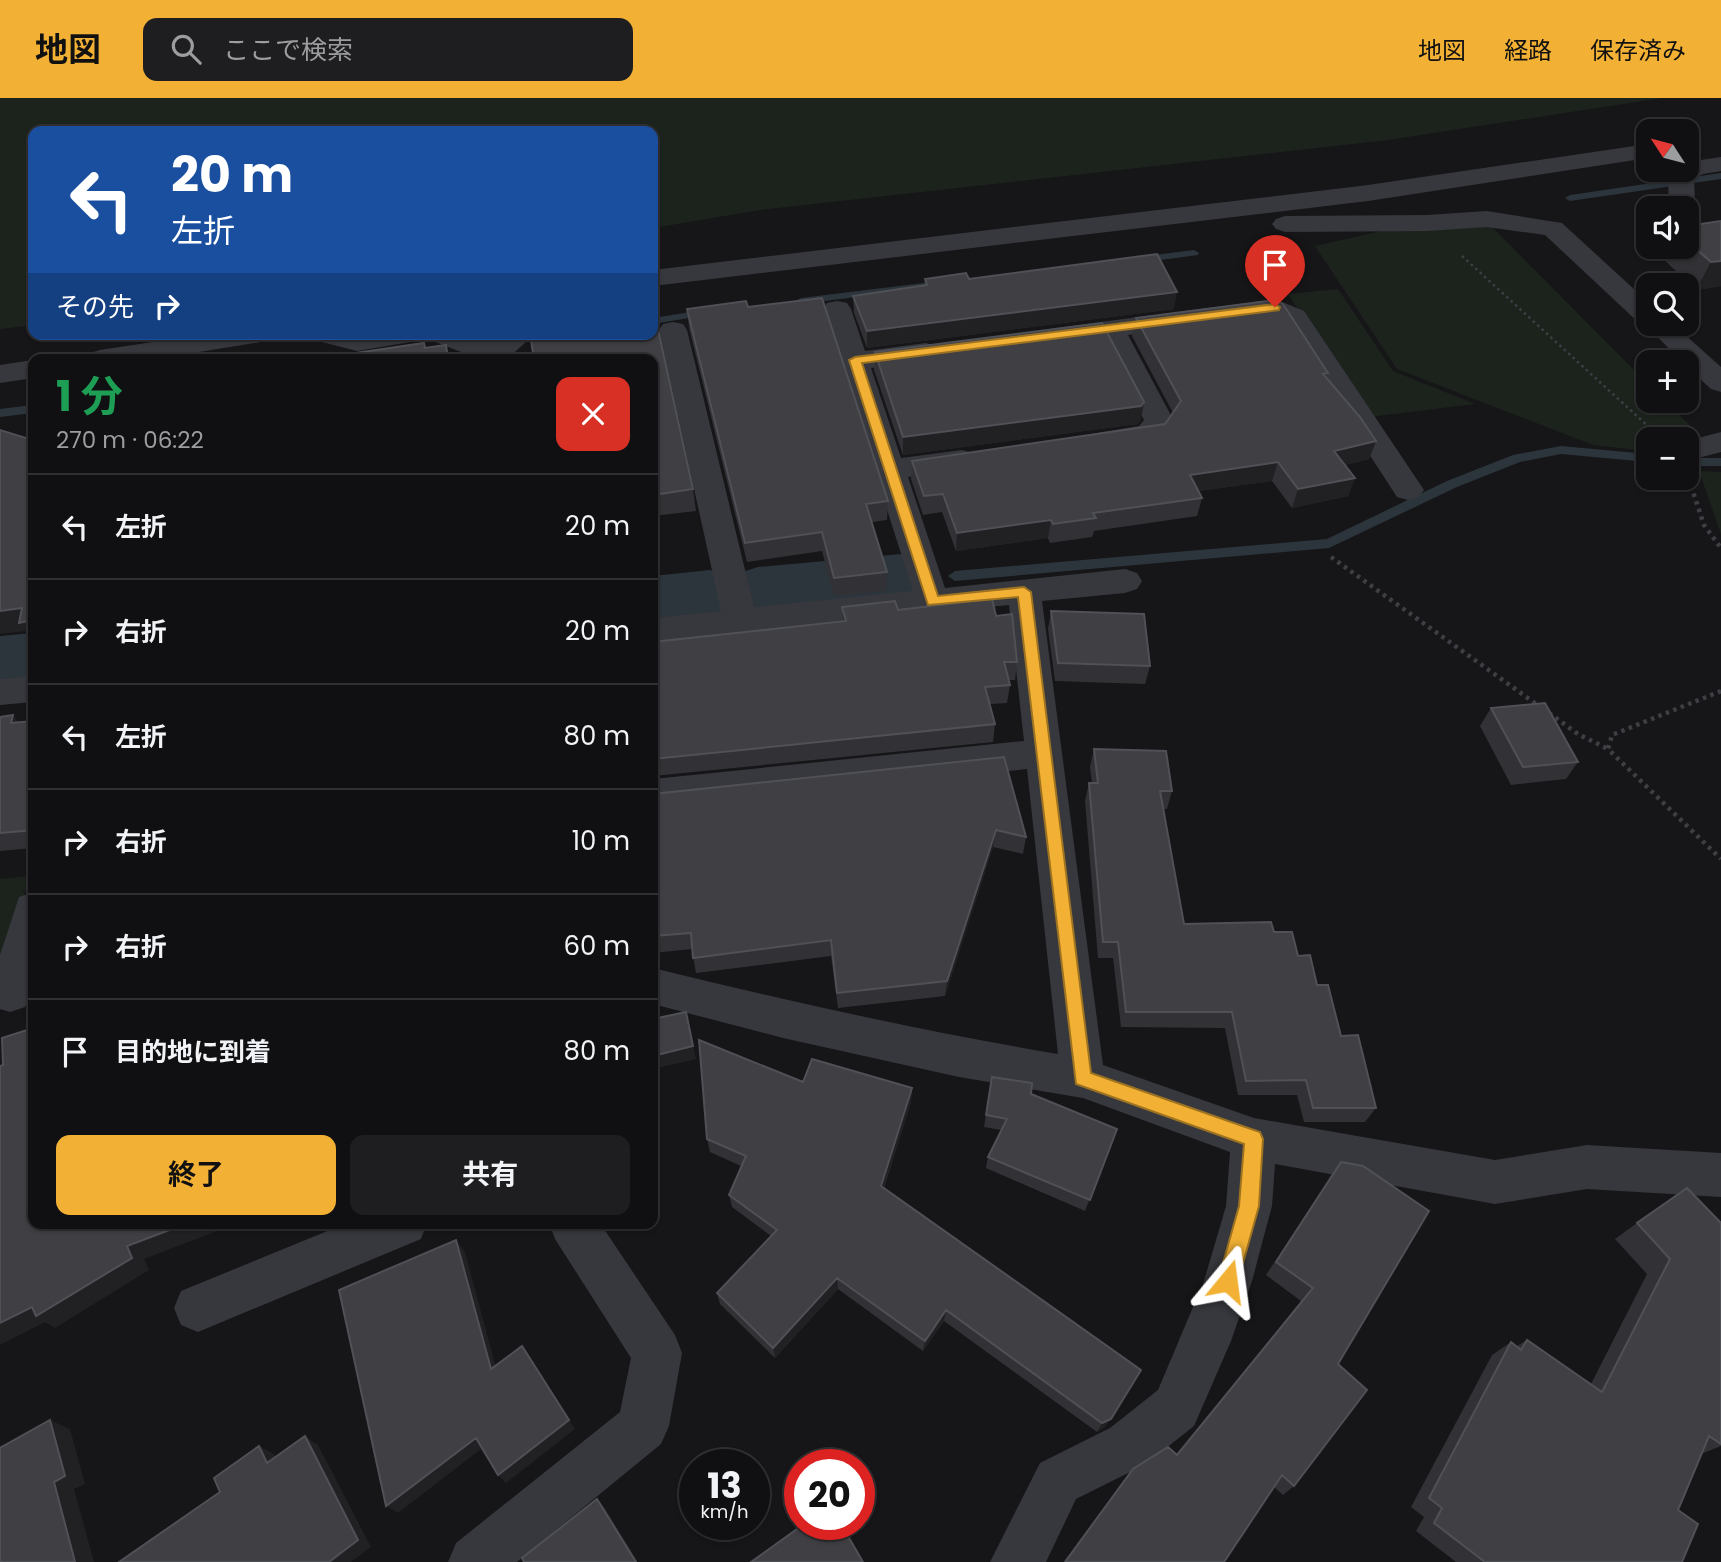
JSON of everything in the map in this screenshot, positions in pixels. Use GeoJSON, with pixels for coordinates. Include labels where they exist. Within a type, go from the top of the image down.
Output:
{"type":"FeatureCollection","features":[{"type":"Feature","properties":{"kind":"street"},"geometry":{"type":"LineString","coordinates":[[1699,144],[1721,141]]}},
{"type":"Feature","properties":{"kind":"street"},"geometry":{"type":"LineString","coordinates":[[658,277],[1368,192],[1636,153]]}},
{"type":"Feature","properties":{"kind":"street"},"geometry":{"type":"LineString","coordinates":[[1682,189],[1698,167],[1721,164]]}},
{"type":"Feature","properties":{"kind":"street"},"geometry":{"type":"LineString","coordinates":[[1189,213],[1216,227],[1226,228],[1287,223],[1427,223],[1487,219],[1553,228],[1636,305]]}},
{"type":"Feature","properties":{"kind":"street"},"geometry":{"type":"LineString","coordinates":[[671,250],[681,250],[728,269]]}},
{"type":"Feature","properties":{"kind":"street"},"geometry":{"type":"LineString","coordinates":[[1030,339],[1275,307],[1294,317],[1408,490]]}},
{"type":"Feature","properties":{"kind":"street"},"geometry":{"type":"LineString","coordinates":[[837,309],[933,601]]}},
{"type":"Feature","properties":{"kind":"street"},"geometry":{"type":"LineString","coordinates":[[1080,444],[1148,435],[1158,421],[1111,329]]}},
{"type":"Feature","properties":{"kind":"street"},"geometry":{"type":"LineString","coordinates":[[673,330],[740,621]]}},
{"type":"Feature","properties":{"kind":"street"},"geometry":{"type":"LineString","coordinates":[[1670,336],[1721,383]]}},
{"type":"Feature","properties":{"kind":"street"},"geometry":{"type":"LineString","coordinates":[[132,354],[222,340]]}},
{"type":"Feature","properties":{"kind":"street"},"geometry":{"type":"LineString","coordinates":[[346,340],[357,343],[377,340]]}},
{"type":"Feature","properties":{"kind":"street"},"geometry":{"type":"LineString","coordinates":[[453,340],[488,354]]}},
{"type":"Feature","properties":{"kind":"street"},"geometry":{"type":"LineString","coordinates":[[496,354],[513,340]]}},
{"type":"Feature","properties":{"kind":"street"},"geometry":{"type":"LineString","coordinates":[[855,360],[949,349]]}},
{"type":"Feature","properties":{"kind":"street"},"geometry":{"type":"LineString","coordinates":[[0,374],[28,370]]}},
{"type":"Feature","properties":{"kind":"street"},"geometry":{"type":"LineString","coordinates":[[1699,448],[1721,442]]}},
{"type":"Feature","properties":{"kind":"street"},"geometry":{"type":"LineString","coordinates":[[891,469],[986,456]]}},
{"type":"Feature","properties":{"kind":"street"},"geometry":{"type":"LineString","coordinates":[[658,629],[1125,581]]}},
{"type":"Feature","properties":{"kind":"street"},"geometry":{"type":"LineString","coordinates":[[1024,592],[1046,753],[1083,1078]]}},
{"type":"Feature","properties":{"kind":"street"},"geometry":{"type":"LineString","coordinates":[[0,692],[28,689]]}},
{"type":"Feature","properties":{"kind":"street"},"geometry":{"type":"LineString","coordinates":[[658,793],[1046,753]]}},
{"type":"Feature","properties":{"kind":"street"},"geometry":{"type":"LineString","coordinates":[[15,996],[28,933]]}},
{"type":"Feature","properties":{"kind":"street"},"geometry":{"type":"LineString","coordinates":[[658,987],[959,1057],[1083,1078],[1254,1139],[1495,1182],[1587,1167],[1721,1175]]}},
{"type":"Feature","properties":{"kind":"street"},"geometry":{"type":"LineString","coordinates":[[1017,1562],[1058,1481],[1128,1446],[1176,1408],[1206,1341],[1228,1281],[1249,1206],[1254,1139]]}},
{"type":"Feature","properties":{"kind":"street"},"geometry":{"type":"LineString","coordinates":[[198,1308],[389,1229]]}},
{"type":"Feature","properties":{"kind":"street"},"geometry":{"type":"LineString","coordinates":[[475,1562],[643,1426],[657,1353],[576,1229]]}},
{"type":"Feature","properties":{"kind":"path"},"geometry":{"type":"LineString","coordinates":[[1427,223],[1650,427]]}},
{"type":"Feature","properties":{"kind":"path"},"geometry":{"type":"LineString","coordinates":[[1692,490],[1704,525],[1721,548]]}},
{"type":"Feature","properties":{"kind":"path"},"geometry":{"type":"LineString","coordinates":[[1331,557],[1578,734],[1608,749],[1721,859]]}},
{"type":"Feature","properties":{"kind":"path"},"geometry":{"type":"LineString","coordinates":[[1608,749],[1612,735],[1721,691]]}},
{"type":"Feature","properties":{"kind":"shaded area"},"geometry":{"type":"Polygon","coordinates":[[[0,98],[1662,98],[1388,140],[760,210],[658,227],[658,126],[28,126],[28,326],[0,329],[0,98]]]}},
{"type":"Feature","properties":{"kind":"shaded area"},"geometry":{"type":"Polygon","coordinates":[[[1489,224],[1636,372],[1636,413],[1677,413],[1692,427],[1636,427],[1636,450],[1593,445],[1397,369],[1315,246],[1395,228],[1489,224]]]}},
{"type":"Feature","properties":{"kind":"shaded area"},"geometry":{"type":"Polygon","coordinates":[[[1338,289],[1393,371],[1475,404],[1369,417],[1288,294],[1338,289]]]}},
{"type":"Feature","properties":{"kind":"shaded area"},"geometry":{"type":"Polygon","coordinates":[[[1699,471],[1721,472],[1721,534],[1699,471]]]}},
{"type":"Feature","properties":{"kind":"shaded area"},"geometry":{"type":"Polygon","coordinates":[[[28,876],[0,974],[0,879],[28,876]]]}},
{"type":"Feature","properties":{"kind":"building"},"geometry":{"type":"Polygon","coordinates":[[[1721,221],[1721,261],[1711,262],[1699,252],[1699,224],[1721,221]]]}},
{"type":"Feature","properties":{"kind":"building"},"geometry":{"type":"Polygon","coordinates":[[[1157,254],[1177,292],[867,331],[853,296],[927,285],[925,279],[966,273],[969,279],[1157,254]]]}},
{"type":"Feature","properties":{"kind":"building"},"geometry":{"type":"Polygon","coordinates":[[[822,298],[888,501],[866,504],[887,572],[834,578],[822,532],[745,543],[687,309],[746,301],[748,307],[822,298]]]}},
{"type":"Feature","properties":{"kind":"building"},"geometry":{"type":"Polygon","coordinates":[[[1276,300],[1283,304],[1328,373],[1323,374],[1360,417],[1376,441],[1334,451],[1355,478],[1298,489],[1278,462],[1190,475],[1202,498],[1093,513],[1096,518],[1053,524],[1051,520],[957,533],[943,494],[924,496],[912,461],[1165,424],[1181,401],[1136,318],[1276,300]]]}},
{"type":"Feature","properties":{"kind":"building"},"geometry":{"type":"Polygon","coordinates":[[[1102,323],[1144,402],[1141,406],[903,437],[875,352],[1102,323]]]}},
{"type":"Feature","properties":{"kind":"building"},"geometry":{"type":"Polygon","coordinates":[[[658,329],[693,489],[658,494],[658,354],[533,354],[531,340],[658,340],[658,329]]]}},
{"type":"Feature","properties":{"kind":"building"},"geometry":{"type":"Polygon","coordinates":[[[424,343],[425,348],[446,345],[447,354],[349,354],[424,343]]]}},
{"type":"Feature","properties":{"kind":"building"},"geometry":{"type":"Polygon","coordinates":[[[0,430],[28,439],[28,621],[19,623],[22,608],[0,611],[0,430]]]}},
{"type":"Feature","properties":{"kind":"building"},"geometry":{"type":"Polygon","coordinates":[[[992,599],[996,616],[1012,614],[1017,662],[1004,662],[1010,685],[985,687],[995,724],[658,758],[658,641],[846,621],[842,607],[895,601],[898,610],[992,599]]]}},
{"type":"Feature","properties":{"kind":"building"},"geometry":{"type":"Polygon","coordinates":[[[1051,611],[1144,614],[1150,666],[1058,663],[1051,611]]]}},
{"type":"Feature","properties":{"kind":"building"},"geometry":{"type":"Polygon","coordinates":[[[1545,703],[1578,762],[1523,767],[1491,708],[1545,703]]]}},
{"type":"Feature","properties":{"kind":"building"},"geometry":{"type":"Polygon","coordinates":[[[13,715],[11,723],[28,721],[28,830],[0,833],[0,717],[13,715]]]}},
{"type":"Feature","properties":{"kind":"building"},"geometry":{"type":"Polygon","coordinates":[[[1094,749],[1166,751],[1172,791],[1160,791],[1184,924],[1271,922],[1274,932],[1292,932],[1298,956],[1310,955],[1317,985],[1328,985],[1341,1036],[1358,1035],[1376,1108],[1313,1108],[1306,1080],[1246,1081],[1232,1012],[1126,1012],[1118,942],[1103,942],[1089,783],[1098,783],[1094,749]]]}},
{"type":"Feature","properties":{"kind":"building"},"geometry":{"type":"Polygon","coordinates":[[[1004,757],[1026,837],[996,830],[947,981],[837,993],[831,940],[693,958],[691,933],[658,936],[658,793],[1004,757]]]}},
{"type":"Feature","properties":{"kind":"building"},"geometry":{"type":"Polygon","coordinates":[[[686,1012],[693,1046],[658,1055],[658,1018],[686,1012]]]}},
{"type":"Feature","properties":{"kind":"building"},"geometry":{"type":"Polygon","coordinates":[[[28,1030],[28,1229],[172,1229],[127,1246],[132,1258],[36,1316],[32,1307],[0,1323],[0,1066],[3,1065],[2,1038],[28,1030]]]}},
{"type":"Feature","properties":{"kind":"building"},"geometry":{"type":"Polygon","coordinates":[[[699,1040],[803,1082],[812,1059],[912,1088],[881,1186],[1141,1370],[1111,1419],[1102,1423],[946,1310],[925,1341],[837,1278],[773,1348],[717,1293],[777,1230],[729,1195],[746,1156],[707,1139],[699,1040]]]}},
{"type":"Feature","properties":{"kind":"building"},"geometry":{"type":"Polygon","coordinates":[[[992,1077],[1032,1083],[1031,1094],[1117,1129],[1090,1200],[988,1157],[1007,1119],[986,1115],[992,1077]]]}},
{"type":"Feature","properties":{"kind":"building"},"geometry":{"type":"Polygon","coordinates":[[[1341,1162],[1363,1166],[1429,1211],[1338,1364],[1367,1390],[1294,1486],[1282,1475],[1224,1562],[1065,1562],[1133,1469],[1168,1447],[1177,1455],[1313,1288],[1276,1262],[1341,1162]]]}},
{"type":"Feature","properties":{"kind":"building"},"geometry":{"type":"Polygon","coordinates":[[[1687,1188],[1721,1223],[1721,1444],[1709,1436],[1678,1510],[1698,1524],[1682,1562],[1485,1562],[1434,1523],[1442,1508],[1429,1498],[1511,1342],[1521,1350],[1527,1340],[1602,1392],[1670,1259],[1637,1223],[1687,1188]]]}},
{"type":"Feature","properties":{"kind":"building"},"geometry":{"type":"Polygon","coordinates":[[[456,1240],[491,1369],[522,1346],[569,1420],[498,1475],[476,1438],[386,1506],[339,1290],[456,1240]]]}},
{"type":"Feature","properties":{"kind":"building"},"geometry":{"type":"Polygon","coordinates":[[[50,1420],[65,1476],[54,1482],[75,1562],[0,1562],[0,1448],[50,1420]]]}},
{"type":"Feature","properties":{"kind":"building"},"geometry":{"type":"Polygon","coordinates":[[[305,1436],[358,1540],[329,1562],[119,1562],[220,1492],[214,1478],[259,1446],[267,1463],[305,1436]]]}},
{"type":"Feature","properties":{"kind":"building"},"geometry":{"type":"Polygon","coordinates":[[[597,1499],[636,1562],[524,1562],[522,1558],[597,1499]]]}},
{"type":"Feature","properties":{"kind":"building"},"geometry":{"type":"Polygon","coordinates":[[[784,1538],[850,1540],[863,1562],[751,1562],[784,1538]]]}},
{"type":"Feature","properties":{"kind":"waterway"},"geometry":{"type":"LineString","coordinates":[[1570,198],[1721,176]]}},
{"type":"Feature","properties":{"kind":"waterway"},"geometry":{"type":"LineString","coordinates":[[1138,260],[1194,253]]}},
{"type":"Feature","properties":{"kind":"waterway"},"geometry":{"type":"LineString","coordinates":[[801,301],[924,286]]}},
{"type":"Feature","properties":{"kind":"waterway"},"geometry":{"type":"LineString","coordinates":[[658,320],[709,312]]}},
{"type":"Feature","properties":{"kind":"waterway"},"geometry":{"type":"LineString","coordinates":[[0,413],[28,410]]}},
{"type":"Feature","properties":{"kind":"waterway"},"geometry":{"type":"LineString","coordinates":[[955,576],[1329,543],[1452,484],[1517,458],[1561,450],[1636,457]]}},
{"type":"Feature","properties":{"kind":"waterway"},"geometry":{"type":"LineString","coordinates":[[1699,462],[1721,462]]}},
{"type":"Feature","properties":{"kind":"waterway"},"geometry":{"type":"LineString","coordinates":[[758,594],[901,581]]}},
{"type":"Feature","properties":{"kind":"waterway"},"geometry":{"type":"LineString","coordinates":[[658,603],[710,598]]}},
{"type":"Feature","properties":{"kind":"waterway"},"geometry":{"type":"LineString","coordinates":[[0,666],[28,663]]}},
{"type":"Feature","properties":{"kind":"route"},"geometry":{"type":"LineString","coordinates":[[1228,1281],[1249,1206],[1254,1139],[1083,1078],[1046,753],[1024,592],[933,601],[855,360],[1275,307]]}}]}
